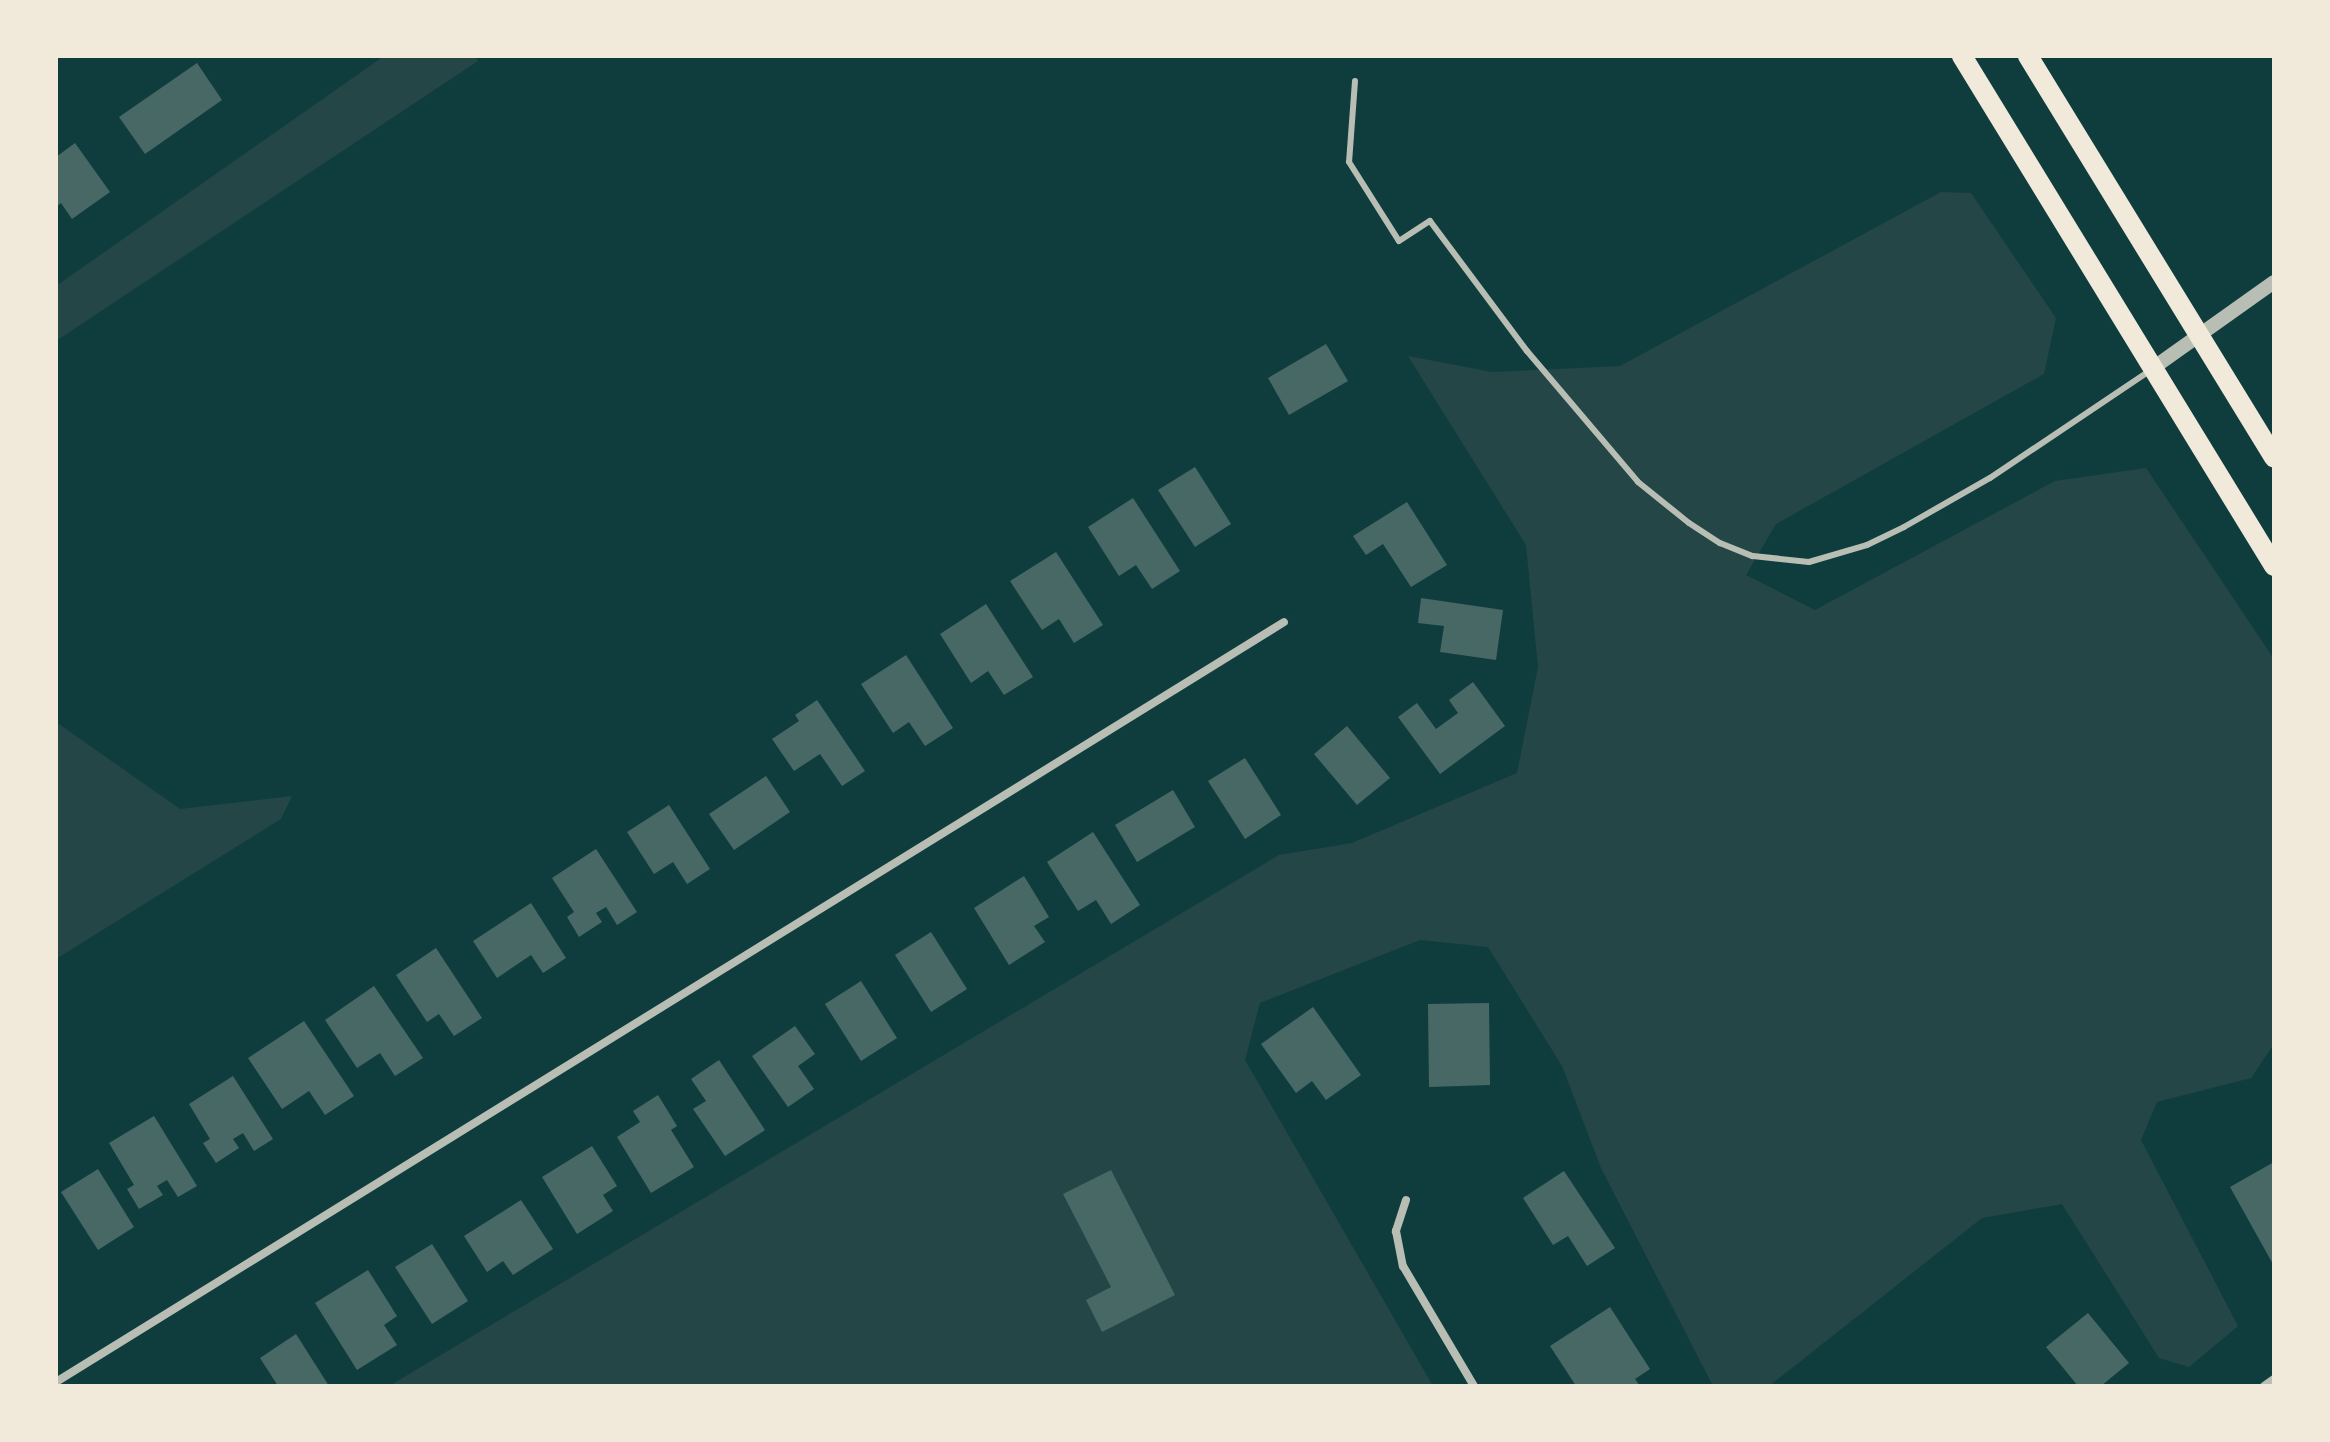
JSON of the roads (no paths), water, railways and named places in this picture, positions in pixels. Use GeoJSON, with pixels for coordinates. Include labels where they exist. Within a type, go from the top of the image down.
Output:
{"type":"FeatureCollection","features":[{"type":"Feature","properties":{"kind":"main road"},"geometry":{"type":"LineString","coordinates":[[1962,56],[2274,566]]}},
{"type":"Feature","properties":{"kind":"main road"},"geometry":{"type":"LineString","coordinates":[[2028,56],[2274,458]]}},
{"type":"Feature","properties":{"kind":"street"},"geometry":{"type":"LineString","coordinates":[[2153,368],[2274,282]]}},
{"type":"Feature","properties":{"kind":"street"},"geometry":{"type":"LineString","coordinates":[[56,1382],[1284,622]]}},
{"type":"Feature","properties":{"kind":"street"},"geometry":{"type":"LineString","coordinates":[[1406,1200],[1396,1231],[1403,1266],[1474,1386]]}},
{"type":"Feature","properties":{"kind":"street"},"geometry":{"type":"LineString","coordinates":[[2264,1386],[2274,1379]]}},
{"type":"Feature","properties":{"kind":"lane"},"geometry":{"type":"LineString","coordinates":[[1355,81],[1349,162],[1399,241],[1430,221],[1527,351],[1638,482],[1689,523],[1720,543],[1753,556],[1809,562],[1880,539],[1990,478],[2153,368]]}}]}
